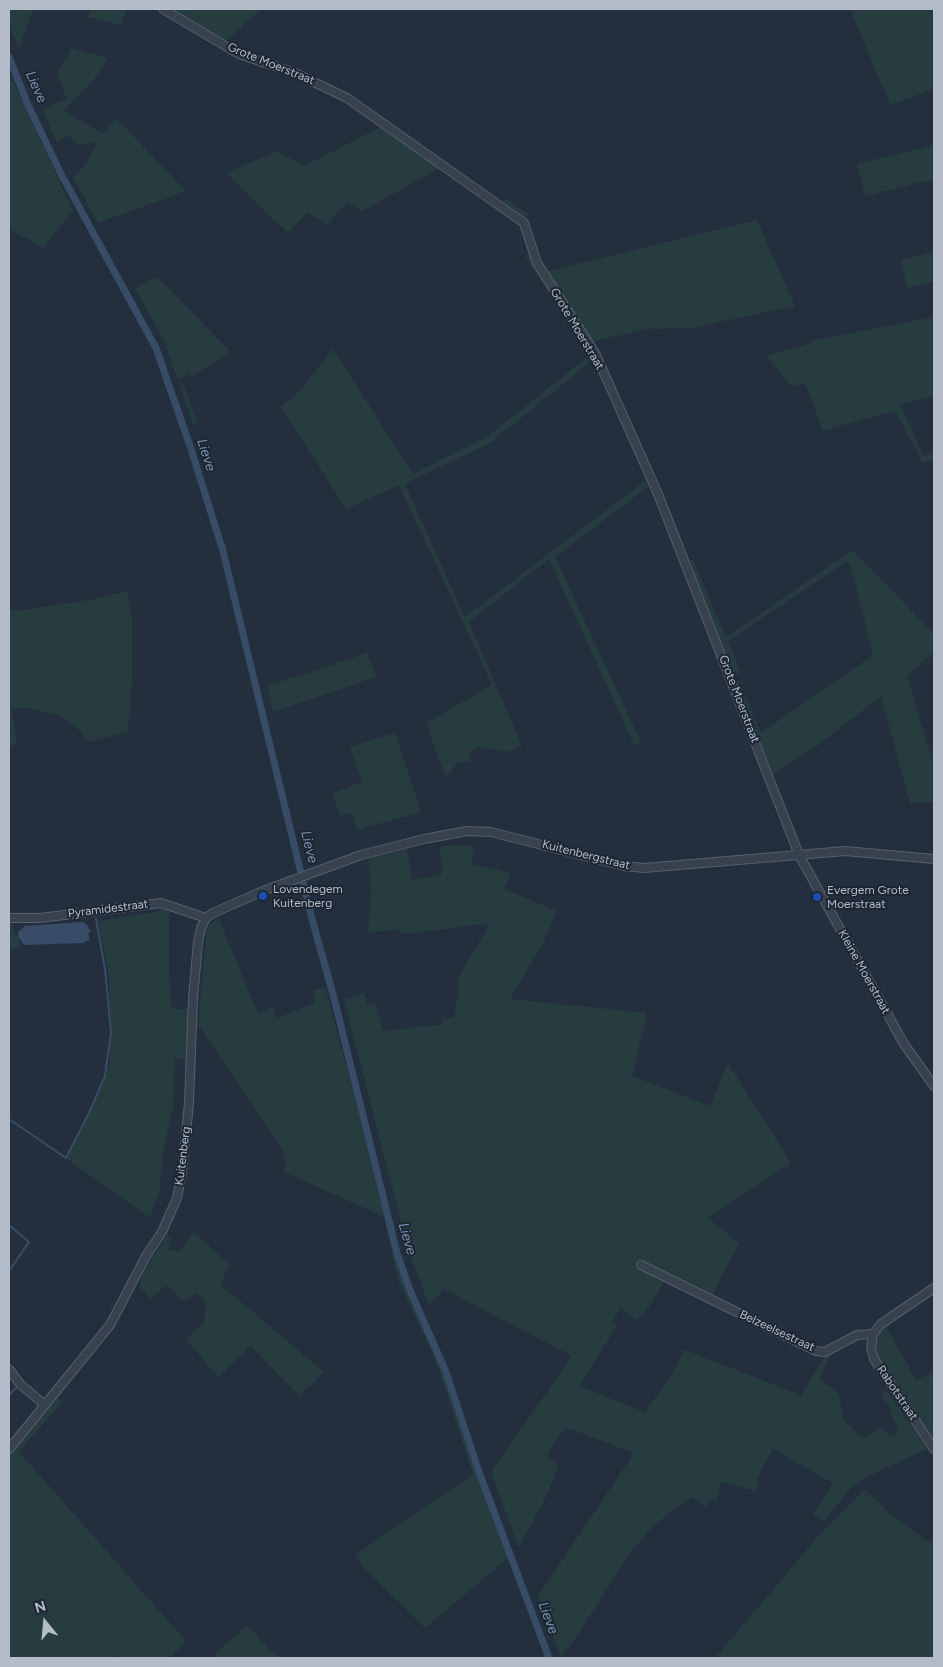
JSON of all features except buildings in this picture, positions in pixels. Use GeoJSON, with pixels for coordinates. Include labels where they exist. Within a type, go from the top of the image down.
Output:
{"type":"FeatureCollection","features":[{"type":"Feature","properties":{"kind":"street","name":"Grote Moerstraat"},"geometry":{"type":"LineString","coordinates":[[163,9],[239,54],[295,73],[347,98],[524,223],[537,263],[595,353],[658,494],[800,855]]}},
{"type":"Feature","properties":{"kind":"street","name":"Kuitenbergstraat"},"geometry":{"type":"LineString","coordinates":[[206,918],[223,908],[302,876],[361,855],[442,835],[476,831],[507,836],[624,866],[644,868],[800,855],[865,852],[934,859]]}},
{"type":"Feature","properties":{"kind":"street","name":"Kleine Moerstraat"},"geometry":{"type":"LineString","coordinates":[[800,855],[904,1044],[934,1086]]}},
{"type":"Feature","properties":{"kind":"street","name":"Pyramidestraat"},"geometry":{"type":"LineString","coordinates":[[9,918],[40,918],[161,903],[206,918]]}},
{"type":"Feature","properties":{"kind":"street","name":"Kuitenberg"},"geometry":{"type":"LineString","coordinates":[[9,1449],[110,1326],[146,1256],[162,1232],[177,1198],[190,1103],[193,998],[198,942],[201,928],[206,918]]}},
{"type":"Feature","properties":{"kind":"street","name":"Belzeelsestraat"},"geometry":{"type":"LineString","coordinates":[[641,1265],[816,1351],[824,1352],[857,1335],[873,1334]]}},
{"type":"Feature","properties":{"kind":"street"},"geometry":{"type":"LineString","coordinates":[[873,1334],[881,1324],[934,1288]]}},
{"type":"Feature","properties":{"kind":"street","name":"Rabotstraat"},"geometry":{"type":"LineString","coordinates":[[873,1334],[871,1348],[874,1359],[934,1449]]}},
{"type":"Feature","properties":{"kind":"street"},"geometry":{"type":"LineString","coordinates":[[9,1369],[20,1384],[45,1405]]}},
{"type":"Feature","properties":{"kind":"green space"},"geometry":{"type":"Polygon","coordinates":[[[9,9],[33,9],[19,49],[9,23],[9,9]]]}},
{"type":"Feature","properties":{"kind":"green space"},"geometry":{"type":"Polygon","coordinates":[[[90,9],[126,9],[122,25],[88,17],[90,9]]]}},
{"type":"Feature","properties":{"kind":"green space"},"geometry":{"type":"Polygon","coordinates":[[[172,9],[261,9],[226,41],[172,9]]]}},
{"type":"Feature","properties":{"kind":"green space"},"geometry":{"type":"Polygon","coordinates":[[[850,9],[934,9],[934,89],[890,105],[850,9]]]}},
{"type":"Feature","properties":{"kind":"green space"},"geometry":{"type":"Polygon","coordinates":[[[71,48],[108,58],[95,78],[64,111],[102,133],[117,119],[186,191],[98,223],[73,177],[87,162],[96,145],[91,142],[79,146],[69,135],[57,143],[42,109],[67,99],[57,74],[71,48]]]}},
{"type":"Feature","properties":{"kind":"green space"},"geometry":{"type":"Polygon","coordinates":[[[9,72],[73,211],[43,248],[9,229],[9,72]]]}},
{"type":"Feature","properties":{"kind":"green space"},"geometry":{"type":"Polygon","coordinates":[[[381,127],[440,168],[362,211],[347,202],[327,225],[308,212],[288,233],[226,173],[277,151],[304,166],[381,127]]]}},
{"type":"Feature","properties":{"kind":"green space"},"geometry":{"type":"Polygon","coordinates":[[[934,145],[934,179],[865,196],[857,164],[934,145]]]}},
{"type":"Feature","properties":{"kind":"green space"},"geometry":{"type":"Polygon","coordinates":[[[506,198],[529,215],[525,219],[502,202],[506,198]]]}},
{"type":"Feature","properties":{"kind":"green space"},"geometry":{"type":"Polygon","coordinates":[[[757,220],[795,306],[691,328],[646,329],[595,341],[591,339],[548,271],[757,220]]]}},
{"type":"Feature","properties":{"kind":"green space"},"geometry":{"type":"Polygon","coordinates":[[[934,252],[934,281],[907,288],[901,260],[934,252]]]}},
{"type":"Feature","properties":{"kind":"green space"},"geometry":{"type":"Polygon","coordinates":[[[528,253],[532,253],[593,352],[594,359],[490,443],[405,484],[465,617],[645,481],[649,486],[555,557],[641,742],[634,745],[549,559],[469,622],[522,746],[509,752],[480,747],[468,752],[471,761],[456,764],[450,774],[445,776],[426,723],[492,685],[399,485],[346,509],[281,407],[303,387],[333,349],[413,474],[487,437],[590,355],[526,258],[528,253]]]}},
{"type":"Feature","properties":{"kind":"green space"},"geometry":{"type":"Polygon","coordinates":[[[157,277],[231,352],[190,377],[188,374],[178,380],[163,338],[135,288],[157,277]]]}},
{"type":"Feature","properties":{"kind":"green space"},"geometry":{"type":"Polygon","coordinates":[[[934,317],[934,395],[901,405],[923,456],[934,453],[934,459],[926,462],[922,462],[897,414],[890,412],[823,431],[805,383],[792,387],[766,356],[811,343],[810,341],[934,317]]]}},
{"type":"Feature","properties":{"kind":"green space"},"geometry":{"type":"Polygon","coordinates":[[[183,382],[197,423],[193,424],[179,383],[183,382]]]}},
{"type":"Feature","properties":{"kind":"green space"},"geometry":{"type":"Polygon","coordinates":[[[853,550],[934,634],[934,652],[907,676],[934,768],[934,802],[910,803],[881,696],[817,746],[773,774],[737,682],[739,680],[761,733],[873,655],[851,567],[847,561],[728,641],[741,672],[734,676],[689,561],[693,560],[726,637],[853,550]]]}},
{"type":"Feature","properties":{"kind":"green space"},"geometry":{"type":"Polygon","coordinates":[[[127,591],[132,616],[132,682],[128,732],[89,742],[79,730],[63,717],[29,708],[11,708],[17,743],[9,747],[9,609],[26,610],[94,599],[127,591]]]}},
{"type":"Feature","properties":{"kind":"green space"},"geometry":{"type":"Polygon","coordinates":[[[367,653],[376,677],[273,712],[267,686],[367,653]]]}},
{"type":"Feature","properties":{"kind":"green space"},"geometry":{"type":"Polygon","coordinates":[[[395,733],[421,812],[357,830],[352,813],[340,816],[333,793],[362,782],[350,747],[395,733]]]}},
{"type":"Feature","properties":{"kind":"green space"},"geometry":{"type":"Polygon","coordinates":[[[440,846],[474,846],[472,864],[510,873],[504,889],[557,911],[542,945],[510,999],[647,1013],[632,1076],[710,1106],[728,1063],[791,1163],[708,1218],[739,1243],[711,1297],[638,1260],[636,1264],[665,1281],[647,1310],[636,1320],[621,1308],[612,1322],[617,1326],[579,1386],[645,1412],[667,1381],[685,1350],[801,1395],[825,1356],[831,1354],[819,1378],[839,1394],[843,1419],[859,1435],[867,1437],[879,1428],[893,1436],[897,1434],[898,1427],[892,1419],[891,1409],[880,1394],[887,1391],[927,1449],[865,1478],[851,1488],[823,1522],[813,1514],[833,1483],[773,1449],[755,1482],[759,1483],[756,1491],[721,1482],[716,1502],[710,1500],[706,1507],[692,1497],[655,1524],[631,1552],[573,1642],[561,1657],[538,1596],[634,1453],[568,1428],[562,1431],[546,1457],[558,1464],[549,1491],[519,1548],[491,1472],[572,1356],[444,1289],[429,1306],[408,1249],[344,999],[364,993],[367,1004],[375,1002],[383,1031],[442,1024],[443,1019],[454,1017],[459,988],[457,980],[490,923],[404,934],[397,929],[368,933],[371,887],[368,859],[407,849],[412,880],[442,874],[440,846]]]}},
{"type":"Feature","properties":{"kind":"green space"},"geometry":{"type":"Polygon","coordinates":[[[162,907],[169,909],[169,972],[172,1009],[192,1009],[190,1059],[175,1059],[173,1109],[164,1147],[159,1193],[150,1218],[67,1159],[102,1087],[110,1062],[111,1034],[108,970],[98,921],[160,911],[162,907]]]}},
{"type":"Feature","properties":{"kind":"green space"},"geometry":{"type":"Polygon","coordinates":[[[218,917],[258,1013],[273,1007],[277,1018],[315,1003],[313,991],[325,987],[387,1218],[284,1172],[285,1159],[282,1148],[198,1025],[206,934],[208,927],[218,917]]]}},
{"type":"Feature","properties":{"kind":"green space"},"geometry":{"type":"Polygon","coordinates":[[[9,920],[13,921],[14,933],[19,937],[21,948],[9,949],[9,920]]]}},
{"type":"Feature","properties":{"kind":"green space"},"geometry":{"type":"Polygon","coordinates":[[[388,1222],[394,1253],[407,1288],[436,1351],[476,1473],[508,1558],[425,1628],[362,1566],[355,1555],[473,1474],[435,1358],[398,1280],[385,1223],[388,1222]]]}},
{"type":"Feature","properties":{"kind":"green space"},"geometry":{"type":"Polygon","coordinates":[[[194,1232],[229,1264],[221,1285],[324,1372],[299,1396],[251,1346],[218,1377],[186,1339],[204,1323],[205,1301],[197,1293],[187,1300],[181,1300],[168,1286],[162,1288],[150,1299],[139,1286],[144,1271],[167,1236],[171,1239],[168,1250],[179,1252],[194,1232]]]}},
{"type":"Feature","properties":{"kind":"green space"},"geometry":{"type":"Polygon","coordinates":[[[886,1327],[916,1380],[931,1373],[934,1378],[934,1444],[877,1356],[877,1337],[886,1327]]]}},
{"type":"Feature","properties":{"kind":"green space"},"geometry":{"type":"Polygon","coordinates":[[[57,1397],[62,1402],[19,1452],[186,1641],[170,1658],[117,1658],[113,1655],[110,1658],[9,1658],[9,1454],[57,1397]]]}},
{"type":"Feature","properties":{"kind":"green space"},"geometry":{"type":"Polygon","coordinates":[[[864,1489],[894,1517],[930,1543],[934,1538],[934,1658],[715,1658],[821,1533],[864,1489]]]}},
{"type":"Feature","properties":{"kind":"green space"},"geometry":{"type":"Polygon","coordinates":[[[247,1625],[274,1654],[283,1658],[211,1658],[247,1625]]]}},
{"type":"Feature","properties":{"kind":"water"},"geometry":{"type":"Polygon","coordinates":[[[82,922],[86,924],[91,932],[88,933],[90,940],[83,943],[24,945],[18,936],[18,932],[25,926],[82,922]]]}},
{"type":"Feature","properties":{"kind":"waterway","name":"Lieve"},"geometry":{"type":"LineString","coordinates":[[9,57],[28,105],[61,174],[156,348],[191,449],[223,551],[312,919],[334,998],[397,1253],[409,1288],[446,1372],[479,1472],[549,1658]]}},
{"type":"Feature","properties":{"kind":"waterway"},"geometry":{"type":"LineString","coordinates":[[9,1119],[66,1158],[89,1113],[105,1076],[111,1033],[105,969],[96,919]]}},
{"type":"Feature","properties":{"kind":"waterway"},"geometry":{"type":"LineString","coordinates":[[9,1225],[29,1242],[9,1271]]}},
{"type":"Feature","properties":{"kind":"waterway"},"geometry":{"type":"LineString","coordinates":[[9,1395],[16,1388]]}},
{"type":"Feature","properties":{"kind":"place","name":"Lovendegem Kuitenberg"},"geometry":{"type":"Point","coordinates":[263,896]}},
{"type":"Feature","properties":{"kind":"place","name":"Evergem Grote Moerstraat"},"geometry":{"type":"Point","coordinates":[817,897]}}]}
